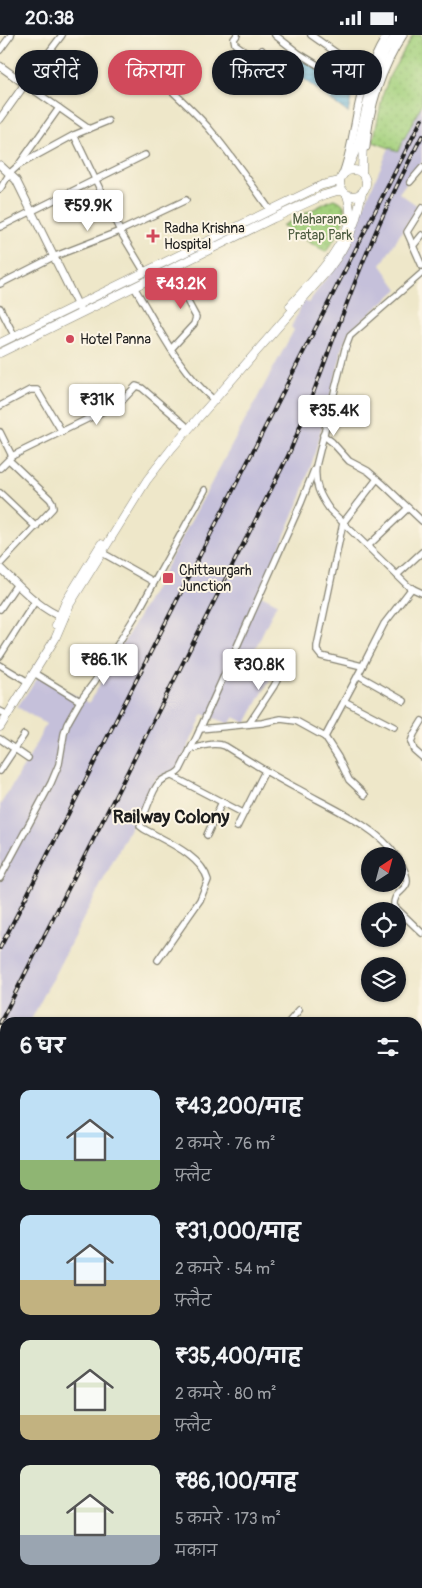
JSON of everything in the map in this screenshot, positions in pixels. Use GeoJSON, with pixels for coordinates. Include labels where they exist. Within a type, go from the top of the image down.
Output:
{"type":"FeatureCollection","features":[{"type":"Feature","properties":{"kind":"main road"},"geometry":{"type":"LineString","coordinates":[[99,552],[159,463],[324,267],[332,254],[350,220],[343,176],[358,145],[373,78],[386,50],[396,35]]}},
{"type":"Feature","properties":{"kind":"main road"},"geometry":{"type":"LineString","coordinates":[[1,715],[52,638],[99,552],[144,477],[186,425],[328,270],[345,246],[355,223],[362,193],[366,188],[364,175],[364,121]]}},
{"type":"Feature","properties":{"kind":"main road"},"geometry":{"type":"LineString","coordinates":[[0,343],[144,271],[331,182],[351,170],[357,170],[364,175]]}},
{"type":"Feature","properties":{"kind":"main road"},"geometry":{"type":"LineString","coordinates":[[0,353],[324,195],[331,192],[345,193],[352,196],[362,193]]}},
{"type":"Feature","properties":{"kind":"main road"},"geometry":{"type":"LineString","coordinates":[[0,727],[55,639],[62,617]]}},
{"type":"Feature","properties":{"kind":"street"},"geometry":{"type":"LineString","coordinates":[[0,50],[11,35]]}},
{"type":"Feature","properties":{"kind":"street"},"geometry":{"type":"LineString","coordinates":[[51,50],[62,35]]}},
{"type":"Feature","properties":{"kind":"street"},"geometry":{"type":"LineString","coordinates":[[236,35],[234,39],[235,44],[244,50]]}},
{"type":"Feature","properties":{"kind":"street"},"geometry":{"type":"LineString","coordinates":[[275,35],[314,63]]}},
{"type":"Feature","properties":{"kind":"street"},"geometry":{"type":"LineString","coordinates":[[311,35],[332,50]]}},
{"type":"Feature","properties":{"kind":"street"},"geometry":{"type":"LineString","coordinates":[[379,50],[387,35]]}},
{"type":"Feature","properties":{"kind":"street"},"geometry":{"type":"LineString","coordinates":[[364,175],[367,135],[375,96],[392,52],[403,35]]}},
{"type":"Feature","properties":{"kind":"street"},"geometry":{"type":"LineString","coordinates":[[375,96],[395,54],[407,35]]}},
{"type":"Feature","properties":{"kind":"street"},"geometry":{"type":"LineString","coordinates":[[0,66],[15,77]]}},
{"type":"Feature","properties":{"kind":"street"},"geometry":{"type":"LineString","coordinates":[[0,119],[17,95]]}},
{"type":"Feature","properties":{"kind":"street"},"geometry":{"type":"LineString","coordinates":[[41,95],[89,129]]}},
{"type":"Feature","properties":{"kind":"street"},"geometry":{"type":"LineString","coordinates":[[176,95],[207,126],[270,210]]}},
{"type":"Feature","properties":{"kind":"street"},"geometry":{"type":"LineString","coordinates":[[343,176],[349,158],[362,95]]}},
{"type":"Feature","properties":{"kind":"street"},"geometry":{"type":"LineString","coordinates":[[0,189],[59,108]]}},
{"type":"Feature","properties":{"kind":"street"},"geometry":{"type":"LineString","coordinates":[[18,165],[74,135],[108,121]]}},
{"type":"Feature","properties":{"kind":"street"},"geometry":{"type":"LineString","coordinates":[[74,135],[120,231],[144,271]]}},
{"type":"Feature","properties":{"kind":"street"},"geometry":{"type":"LineString","coordinates":[[0,227],[145,155]]}},
{"type":"Feature","properties":{"kind":"street"},"geometry":{"type":"LineString","coordinates":[[0,165],[16,179],[81,312]]}},
{"type":"Feature","properties":{"kind":"street"},"geometry":{"type":"LineString","coordinates":[[410,182],[422,168]]}},
{"type":"Feature","properties":{"kind":"street"},"geometry":{"type":"LineString","coordinates":[[0,284],[53,257],[120,231],[186,200]]}},
{"type":"Feature","properties":{"kind":"street"},"geometry":{"type":"LineString","coordinates":[[422,208],[407,232],[422,266]]}},
{"type":"Feature","properties":{"kind":"street"},"geometry":{"type":"LineString","coordinates":[[413,246],[422,235]]}},
{"type":"Feature","properties":{"kind":"street"},"geometry":{"type":"LineString","coordinates":[[170,269],[196,317],[194,324],[171,349]]}},
{"type":"Feature","properties":{"kind":"street"},"geometry":{"type":"LineString","coordinates":[[158,960],[200,900],[208,880],[203,867],[186,853],[140,826],[142,820],[159,783],[180,770],[301,503],[316,466],[345,349],[350,336],[422,273]]}},
{"type":"Feature","properties":{"kind":"street"},"geometry":{"type":"LineString","coordinates":[[134,287],[186,371],[212,398]]}},
{"type":"Feature","properties":{"kind":"street"},"geometry":{"type":"LineString","coordinates":[[0,308],[14,335]]}},
{"type":"Feature","properties":{"kind":"street"},"geometry":{"type":"LineString","coordinates":[[0,468],[10,458],[120,403],[136,386],[142,388],[186,425]]}},
{"type":"Feature","properties":{"kind":"street"},"geometry":{"type":"LineString","coordinates":[[0,406],[30,390],[37,390],[62,432]]}},
{"type":"Feature","properties":{"kind":"street"},"geometry":{"type":"LineString","coordinates":[[0,432],[10,458],[52,502],[51,511],[0,563]]}},
{"type":"Feature","properties":{"kind":"street"},"geometry":{"type":"LineString","coordinates":[[324,435],[349,461],[368,471],[421,518]]}},
{"type":"Feature","properties":{"kind":"street"},"geometry":{"type":"LineString","coordinates":[[316,466],[315,477],[322,498],[344,523],[397,575],[412,588],[422,593]]}},
{"type":"Feature","properties":{"kind":"street"},"geometry":{"type":"LineString","coordinates":[[362,666],[321,656],[317,651],[317,646],[344,523],[377,479]]}},
{"type":"Feature","properties":{"kind":"street"},"geometry":{"type":"LineString","coordinates":[[0,878],[51,783],[59,764],[67,725],[154,582],[205,490]]}},
{"type":"Feature","properties":{"kind":"street"},"geometry":{"type":"LineString","coordinates":[[0,493],[36,527]]}},
{"type":"Feature","properties":{"kind":"street"},"geometry":{"type":"LineString","coordinates":[[368,546],[408,508]]}},
{"type":"Feature","properties":{"kind":"street"},"geometry":{"type":"LineString","coordinates":[[99,552],[154,582]]}},
{"type":"Feature","properties":{"kind":"street"},"geometry":{"type":"LineString","coordinates":[[397,575],[422,552]]}},
{"type":"Feature","properties":{"kind":"street"},"geometry":{"type":"LineString","coordinates":[[0,568],[48,611],[62,617]]}},
{"type":"Feature","properties":{"kind":"street"},"geometry":{"type":"LineString","coordinates":[[0,609],[18,584]]}},
{"type":"Feature","properties":{"kind":"street"},"geometry":{"type":"LineString","coordinates":[[324,737],[384,623],[412,588]]}},
{"type":"Feature","properties":{"kind":"street"},"geometry":{"type":"LineString","coordinates":[[0,656],[36,601]]}},
{"type":"Feature","properties":{"kind":"street"},"geometry":{"type":"LineString","coordinates":[[0,665],[25,680]]}},
{"type":"Feature","properties":{"kind":"street"},"geometry":{"type":"LineString","coordinates":[[249,724],[284,667]]}},
{"type":"Feature","properties":{"kind":"street"},"geometry":{"type":"LineString","coordinates":[[34,673],[80,701]]}},
{"type":"Feature","properties":{"kind":"street"},"geometry":{"type":"LineString","coordinates":[[358,675],[404,701]]}},
{"type":"Feature","properties":{"kind":"street"},"geometry":{"type":"LineString","coordinates":[[344,701],[394,727]]}},
{"type":"Feature","properties":{"kind":"street"},"geometry":{"type":"LineString","coordinates":[[200,729],[291,719],[324,737],[338,757],[350,780],[365,795]]}},
{"type":"Feature","properties":{"kind":"street"},"geometry":{"type":"LineString","coordinates":[[422,721],[411,742],[414,750],[422,757]]}},
{"type":"Feature","properties":{"kind":"street"},"geometry":{"type":"LineString","coordinates":[[0,771],[24,735]]}},
{"type":"Feature","properties":{"kind":"street"},"geometry":{"type":"LineString","coordinates":[[0,739],[28,759]]}},
{"type":"Feature","properties":{"kind":"street"},"geometry":{"type":"LineString","coordinates":[[190,750],[210,744],[220,745],[365,826],[389,847]]}},
{"type":"Feature","properties":{"kind":"street"},"geometry":{"type":"LineString","coordinates":[[236,827],[264,771]]}},
{"type":"Feature","properties":{"kind":"street"},"geometry":{"type":"LineString","coordinates":[[172,776],[243,813]]}},
{"type":"Feature","properties":{"kind":"street"},"geometry":{"type":"LineString","coordinates":[[207,835],[222,802]]}},
{"type":"Feature","properties":{"kind":"street"},"geometry":{"type":"LineString","coordinates":[[406,875],[408,882],[406,887]]}},
{"type":"Feature","properties":{"kind":"street"},"geometry":{"type":"LineString","coordinates":[[400,893],[395,898],[394,906],[422,933]]}},
{"type":"Feature","properties":{"kind":"street"},"geometry":{"type":"LineString","coordinates":[[293,1017],[299,1010]]}},
{"type":"Feature","properties":{"kind":"shaded area"},"geometry":{"type":"Polygon","coordinates":[[[422,104],[422,162],[399,193],[418,206],[381,265],[398,289],[348,333],[341,351],[314,456],[300,500],[259,594],[277,603],[254,651],[279,663],[246,723],[234,717],[229,724],[203,714],[178,769],[156,778],[33,1017],[0,1017],[0,805],[30,756],[46,724],[17,707],[39,676],[89,703],[159,580],[294,330],[291,327],[304,301],[308,303],[332,270],[359,217],[389,148],[398,151],[422,104]]]}},
{"type":"Feature","properties":{"kind":"green space"},"geometry":{"type":"Polygon","coordinates":[[[413,35],[422,35],[422,104],[398,151],[373,142],[383,94],[390,75],[413,35]]]}},
{"type":"Feature","properties":{"kind":"green space","name":"Maharana Pratap Park"},"geometry":{"type":"Polygon","coordinates":[[[335,199],[342,203],[345,209],[345,216],[339,232],[326,252],[281,226],[331,200],[335,199]]]}},
{"type":"Feature","properties":{"kind":"water"},"geometry":{"type":"Polygon","coordinates":[[[304,60],[314,67],[314,87],[304,80],[304,60]]]}},
{"type":"Feature","properties":{"kind":"water"},"geometry":{"type":"Polygon","coordinates":[[[324,95],[352,95],[348,113],[324,95]]]}},
{"type":"Feature","properties":{"kind":"railway"},"geometry":{"type":"LineString","coordinates":[[0,948],[422,119]]}},
{"type":"Feature","properties":{"kind":"railway"},"geometry":{"type":"LineString","coordinates":[[3,1017],[288,456],[377,229],[422,136]]}},
{"type":"Feature","properties":{"kind":"place","name":"Radha Krishna Hospital"},"geometry":{"type":"Point","coordinates":[153,236]}},
{"type":"Feature","properties":{"kind":"place","name":"Hotel Panna"},"geometry":{"type":"Point","coordinates":[70,339]}},
{"type":"Feature","properties":{"kind":"place","name":"Chittaurgarh Junction"},"geometry":{"type":"Point","coordinates":[168,578]}},
{"type":"Feature","properties":{"kind":"district","name":"Railway Colony"},"geometry":{"type":"Point","coordinates":[171,816]}}]}
